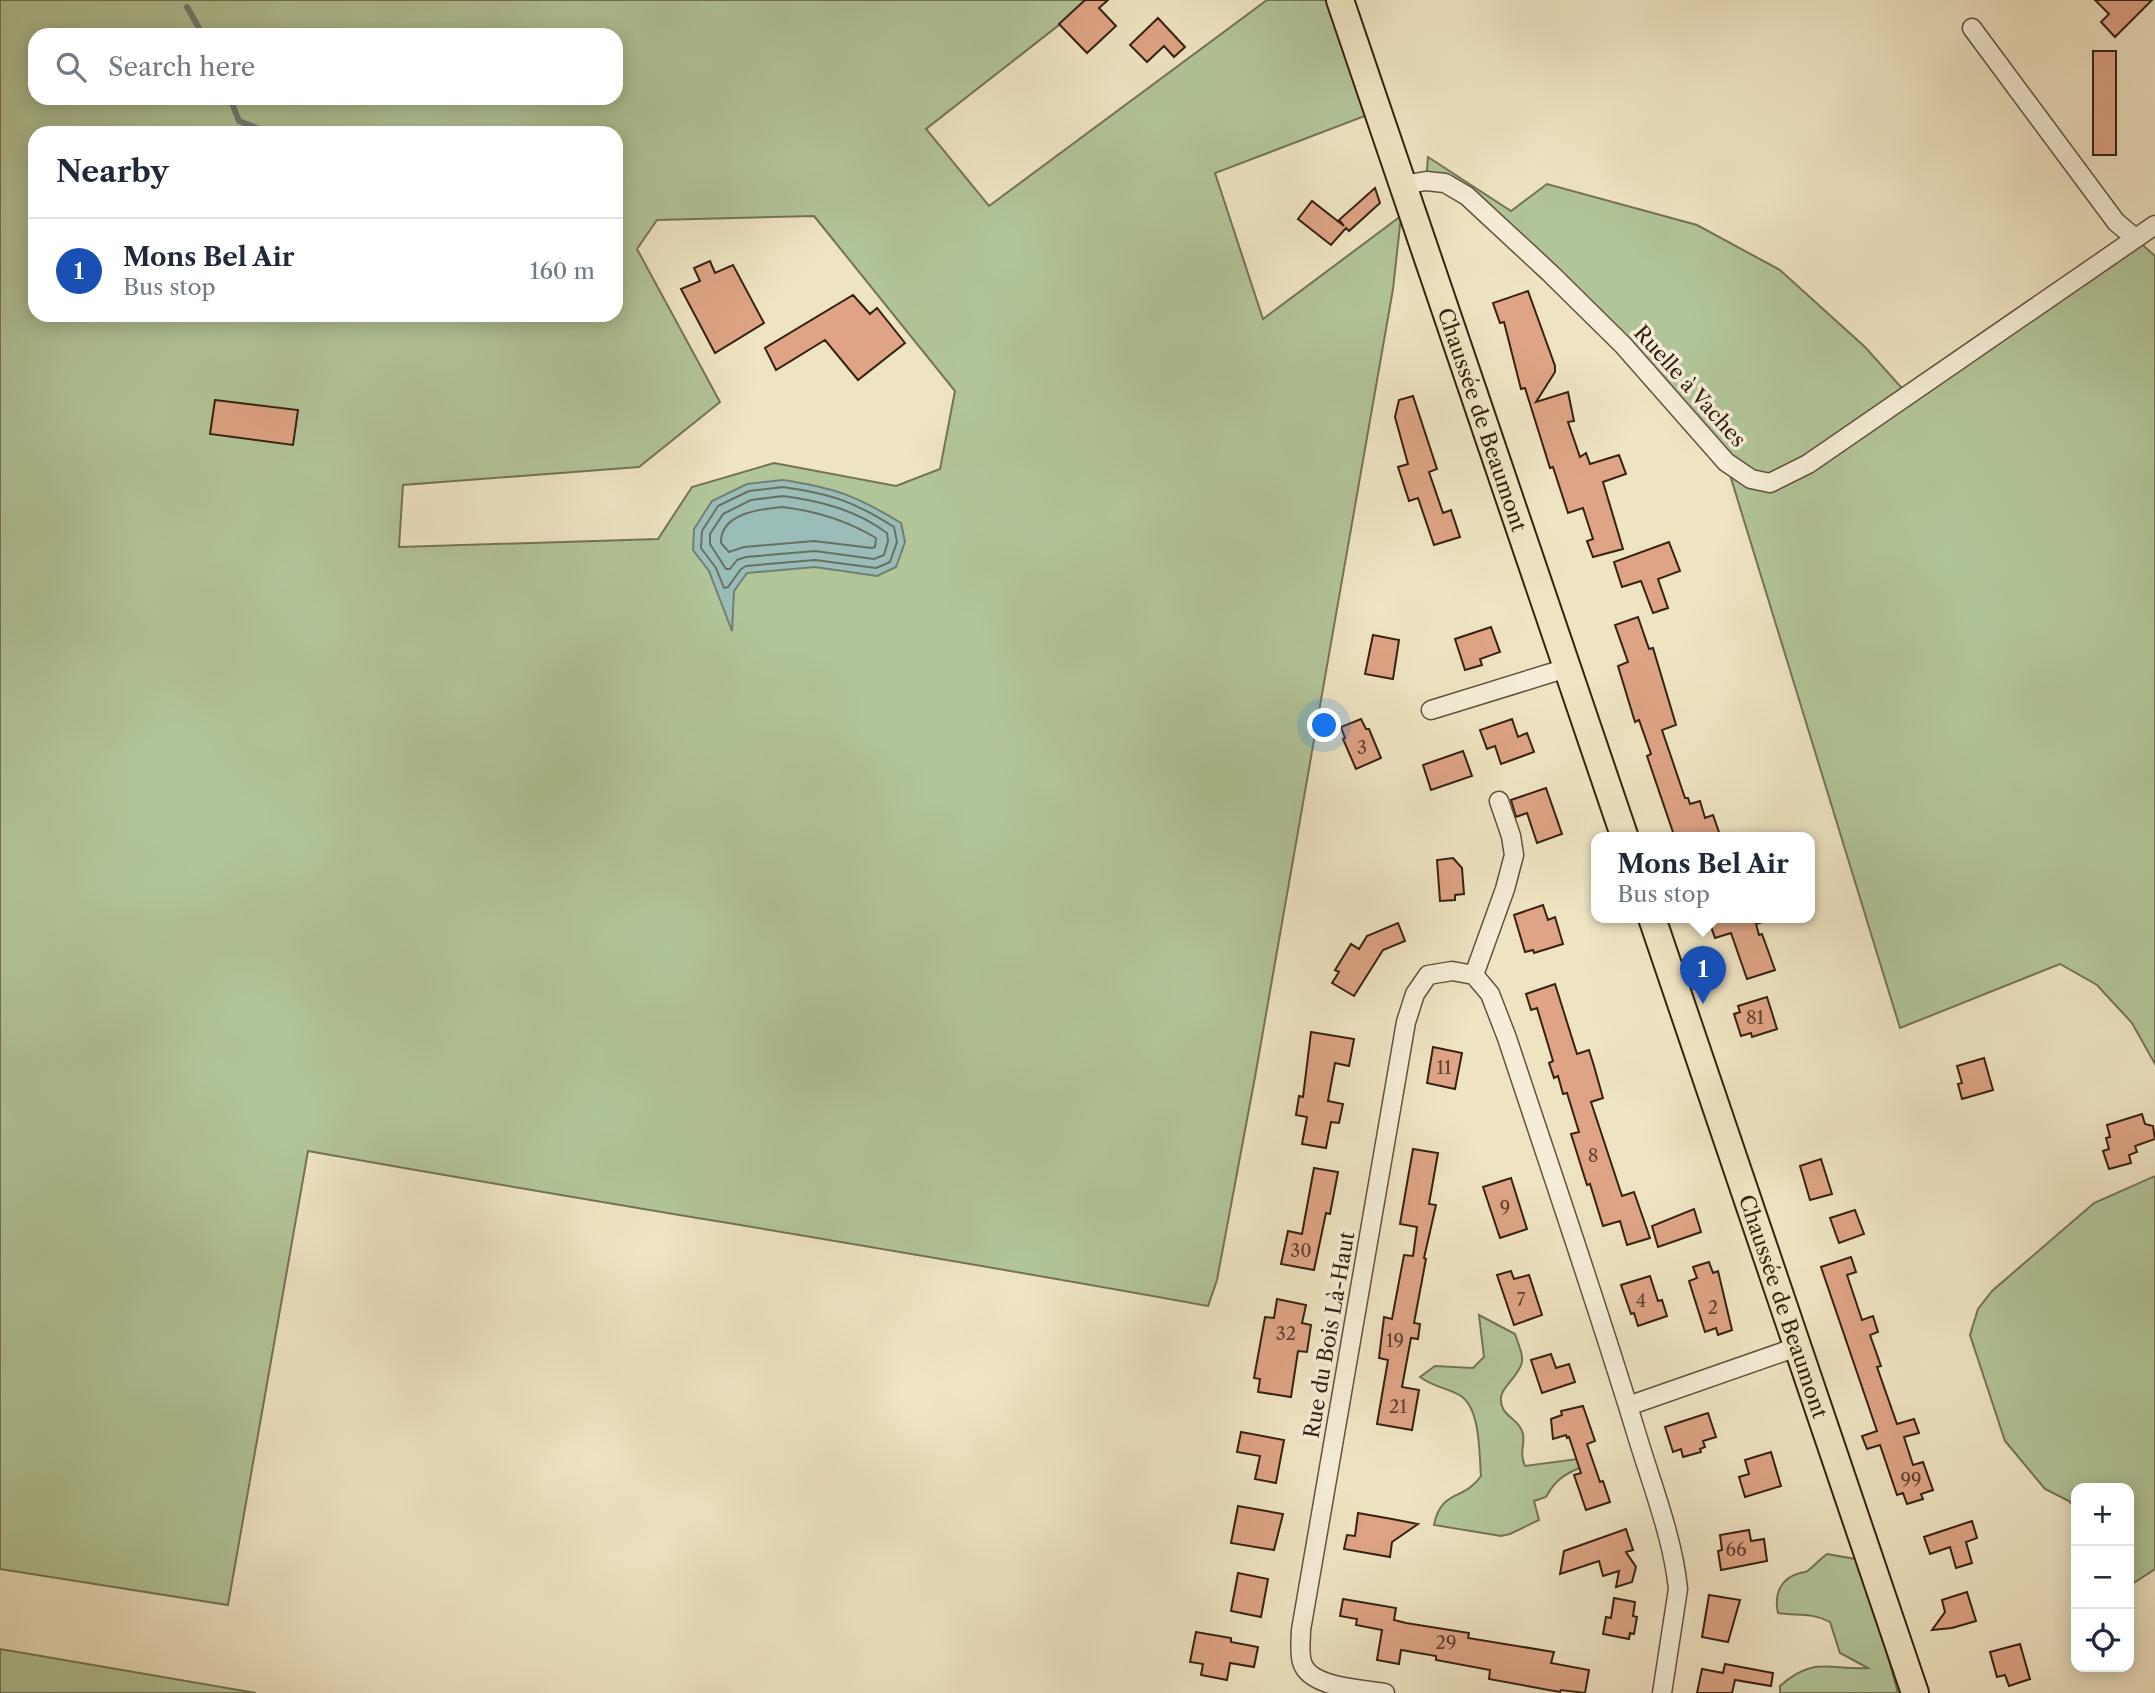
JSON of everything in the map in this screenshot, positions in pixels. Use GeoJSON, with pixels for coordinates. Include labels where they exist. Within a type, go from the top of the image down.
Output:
{"type":"FeatureCollection","features":[{"type":"Feature","properties":{"kind":"main road","name":"Chaussée de Beaumont"},"geometry":{"type":"LineString","coordinates":[[1340,0],[1623,832]]}},
{"type":"Feature","properties":{"kind":"main road","name":"Chaussée de Beaumont"},"geometry":{"type":"LineString","coordinates":[[1654,923],[1915,1693]]}},
{"type":"Feature","properties":{"kind":"street"},"geometry":{"type":"LineString","coordinates":[[1972,28],[2116,222],[2135,238],[2155,225]]}},
{"type":"Feature","properties":{"kind":"street","name":"Ruelle à Vaches"},"geometry":{"type":"LineString","coordinates":[[1403,185],[1426,181],[1445,183],[1466,196],[1623,345],[1726,462],[1751,479],[1770,483],[1808,464],[2135,238]]}},
{"type":"Feature","properties":{"kind":"street"},"geometry":{"type":"LineString","coordinates":[[1431,710],[1567,668]]}},
{"type":"Feature","properties":{"kind":"street"},"geometry":{"type":"LineString","coordinates":[[1499,801],[1511,836],[1514,855],[1506,889],[1474,975],[1490,994],[1507,1038],[1628,1406],[1676,1573],[1678,1589],[1662,1693]]}},
{"type":"Feature","properties":{"kind":"street","name":"Rue du Bois Là-Haut"},"geometry":{"type":"LineString","coordinates":[[1385,1693],[1322,1682],[1309,1675],[1302,1665],[1301,1630],[1406,1022],[1415,994],[1428,975],[1452,971],[1474,975]]}},
{"type":"Feature","properties":{"kind":"street"},"geometry":{"type":"LineString","coordinates":[[1628,1406],[1797,1347]]}},
{"type":"Feature","properties":{"kind":"green space"},"geometry":{"type":"Polygon","coordinates":[[[0,0],[1091,0],[926,129],[989,206],[1267,0],[1340,0],[1378,111],[1215,173],[1263,319],[1401,216],[1393,289],[1255,1077],[1217,1280],[1208,1306],[308,1151],[228,1605],[0,1569],[0,0]],[[814,216],[657,220],[637,249],[720,402],[639,467],[403,485],[399,547],[658,539],[692,487],[774,463],[896,486],[940,469],[955,391],[814,216]]]}},
{"type":"Feature","properties":{"kind":"green space"},"geometry":{"type":"Polygon","coordinates":[[[1428,157],[1511,211],[1547,184],[1697,225],[1780,270],[1865,347],[1908,395],[2135,238],[2155,256],[2155,1064],[2132,1023],[2097,985],[2060,964],[1900,1028],[1726,462],[1467,196],[1426,181],[1428,157]]]}},
{"type":"Feature","properties":{"kind":"green space"},"geometry":{"type":"Polygon","coordinates":[[[2155,1176],[2155,1569],[2134,1583],[2134,1483],[2071,1483],[2071,1503],[2045,1489],[2005,1441],[1970,1335],[1978,1309],[1992,1291],[2094,1203],[2155,1176]]]}},
{"type":"Feature","properties":{"kind":"green space"},"geometry":{"type":"Polygon","coordinates":[[[1479,1315],[1515,1334],[1520,1350],[1521,1365],[1503,1391],[1501,1404],[1521,1428],[1525,1466],[1585,1458],[1586,1465],[1563,1477],[1546,1497],[1534,1501],[1539,1520],[1501,1536],[1434,1525],[1437,1514],[1447,1500],[1467,1489],[1481,1476],[1479,1445],[1476,1422],[1468,1403],[1456,1393],[1420,1377],[1435,1366],[1473,1368],[1484,1357],[1479,1315]]]}},
{"type":"Feature","properties":{"kind":"green space"},"geometry":{"type":"Polygon","coordinates":[[[1827,1554],[1861,1560],[1898,1693],[1780,1693],[1780,1686],[1802,1671],[1812,1668],[1868,1668],[1840,1653],[1830,1622],[1810,1616],[1778,1613],[1778,1594],[1783,1583],[1793,1575],[1807,1571],[1827,1554]]]}},
{"type":"Feature","properties":{"kind":"green space"},"geometry":{"type":"Polygon","coordinates":[[[0,1649],[256,1693],[0,1693],[0,1649]]]}},
{"type":"Feature","properties":{"kind":"water"},"geometry":{"type":"Polygon","coordinates":[[[783,480],[832,490],[871,506],[901,523],[905,542],[896,567],[877,576],[815,567],[747,573],[734,591],[732,631],[709,571],[693,550],[694,529],[712,501],[747,484],[783,480]]]}},
{"type":"Feature","properties":{"kind":"building"},"geometry":{"type":"Polygon","coordinates":[[[1085,0],[1108,0],[1099,8],[1116,26],[1087,53],[1059,24],[1085,0]]]}},
{"type":"Feature","properties":{"kind":"building"},"geometry":{"type":"Polygon","coordinates":[[[2095,0],[2152,0],[2115,37],[2101,22],[2109,14],[2095,0]]]}},
{"type":"Feature","properties":{"kind":"building"},"geometry":{"type":"Polygon","coordinates":[[[1158,18],[1185,47],[1174,57],[1164,46],[1147,62],[1130,45],[1158,18]]]}},
{"type":"Feature","properties":{"kind":"building"},"geometry":{"type":"Polygon","coordinates":[[[2093,51],[2116,51],[2116,155],[2093,155],[2093,51]]]}},
{"type":"Feature","properties":{"kind":"building"},"geometry":{"type":"Polygon","coordinates":[[[1375,188],[1380,203],[1349,231],[1346,228],[1331,245],[1298,219],[1312,201],[1344,226],[1339,220],[1375,188]]]}},
{"type":"Feature","properties":{"kind":"building"},"geometry":{"type":"Polygon","coordinates":[[[710,261],[715,273],[733,265],[764,323],[715,353],[681,289],[700,281],[694,268],[710,261]]]}},
{"type":"Feature","properties":{"kind":"building"},"geometry":{"type":"Polygon","coordinates":[[[1528,291],[1555,366],[1555,372],[1536,402],[1568,392],[1574,421],[1568,422],[1580,457],[1586,453],[1590,464],[1619,455],[1626,474],[1603,482],[1623,549],[1593,557],[1587,541],[1593,539],[1583,508],[1568,513],[1553,467],[1550,468],[1525,388],[1521,389],[1504,322],[1500,323],[1493,303],[1528,291]]]}},
{"type":"Feature","properties":{"kind":"building"},"geometry":{"type":"Polygon","coordinates":[[[853,295],[870,314],[877,308],[905,343],[858,380],[825,340],[776,370],[765,348],[853,295]]]}},
{"type":"Feature","properties":{"kind":"building"},"geometry":{"type":"Polygon","coordinates":[[[1413,396],[1437,469],[1429,472],[1443,513],[1451,510],[1460,537],[1434,545],[1418,498],[1409,501],[1398,467],[1408,464],[1395,417],[1399,400],[1413,396]]]}},
{"type":"Feature","properties":{"kind":"building"},"geometry":{"type":"Polygon","coordinates":[[[215,400],[298,410],[293,445],[210,434],[215,400]]]}},
{"type":"Feature","properties":{"kind":"building"},"geometry":{"type":"Polygon","coordinates":[[[1669,542],[1680,571],[1658,579],[1668,608],[1653,613],[1641,581],[1622,587],[1614,562],[1669,542]]]}},
{"type":"Feature","properties":{"kind":"building"},"geometry":{"type":"Polygon","coordinates":[[[1638,617],[1649,649],[1653,648],[1676,725],[1662,730],[1685,798],[1688,798],[1690,804],[1700,801],[1705,818],[1713,815],[1719,832],[1673,832],[1647,756],[1651,754],[1639,720],[1635,722],[1618,666],[1628,662],[1615,625],[1638,617]]]}},
{"type":"Feature","properties":{"kind":"building"},"geometry":{"type":"Polygon","coordinates":[[[1491,627],[1500,652],[1480,659],[1482,665],[1465,670],[1455,639],[1491,627]]]}},
{"type":"Feature","properties":{"kind":"building"},"geometry":{"type":"Polygon","coordinates":[[[1373,635],[1399,640],[1393,679],[1365,674],[1373,635]]]}},
{"type":"Feature","properties":{"kind":"building"},"geometry":{"type":"Polygon","coordinates":[[[1361,719],[1366,729],[1369,729],[1381,758],[1356,769],[1343,739],[1345,738],[1341,727],[1361,719]]]}},
{"type":"Feature","properties":{"kind":"building"},"geometry":{"type":"Polygon","coordinates":[[[1512,719],[1518,737],[1527,733],[1534,752],[1501,764],[1495,746],[1487,749],[1480,730],[1512,719]]]}},
{"type":"Feature","properties":{"kind":"building"},"geometry":{"type":"Polygon","coordinates":[[[1463,751],[1472,776],[1431,790],[1423,765],[1463,751]]]}},
{"type":"Feature","properties":{"kind":"building"},"geometry":{"type":"Polygon","coordinates":[[[1546,788],[1562,834],[1537,843],[1527,813],[1516,817],[1511,800],[1546,788]]]}},
{"type":"Feature","properties":{"kind":"building"},"geometry":{"type":"Polygon","coordinates":[[[1453,858],[1462,868],[1464,894],[1455,895],[1455,900],[1440,901],[1437,860],[1453,858]]]}},
{"type":"Feature","properties":{"kind":"building"},"geometry":{"type":"Polygon","coordinates":[[[1543,905],[1548,920],[1555,917],[1563,944],[1534,953],[1533,950],[1525,952],[1514,915],[1543,905]]]}},
{"type":"Feature","properties":{"kind":"building"},"geometry":{"type":"Polygon","coordinates":[[[1398,923],[1405,941],[1383,950],[1354,996],[1332,983],[1339,972],[1335,970],[1351,944],[1359,949],[1367,936],[1398,923]]]}},
{"type":"Feature","properties":{"kind":"building"},"geometry":{"type":"Polygon","coordinates":[[[1710,923],[1759,923],[1756,924],[1759,935],[1762,934],[1775,970],[1747,979],[1731,933],[1715,938],[1710,923]]]}},
{"type":"Feature","properties":{"kind":"building"},"geometry":{"type":"Polygon","coordinates":[[[1555,984],[1577,1054],[1589,1050],[1603,1098],[1591,1102],[1622,1196],[1634,1192],[1650,1238],[1627,1245],[1620,1221],[1603,1226],[1590,1184],[1587,1185],[1571,1134],[1579,1132],[1567,1093],[1563,1094],[1558,1076],[1554,1078],[1549,1063],[1553,1061],[1537,1008],[1531,1010],[1526,994],[1555,984]]]}},
{"type":"Feature","properties":{"kind":"building"},"geometry":{"type":"Polygon","coordinates":[[[1767,997],[1777,1029],[1752,1037],[1751,1033],[1741,1036],[1734,1014],[1740,1012],[1738,1006],[1767,997]]]}},
{"type":"Feature","properties":{"kind":"building"},"geometry":{"type":"Polygon","coordinates":[[[1311,1032],[1354,1039],[1349,1066],[1335,1063],[1328,1101],[1343,1104],[1339,1123],[1331,1122],[1326,1148],[1302,1144],[1307,1117],[1296,1115],[1299,1096],[1303,1097],[1311,1032]]]}},
{"type":"Feature","properties":{"kind":"building"},"geometry":{"type":"Polygon","coordinates":[[[1433,1047],[1462,1053],[1455,1089],[1427,1083],[1433,1047]]]}},
{"type":"Feature","properties":{"kind":"building"},"geometry":{"type":"Polygon","coordinates":[[[1984,1058],[1993,1090],[1962,1099],[1958,1084],[1962,1083],[1957,1066],[1984,1058]]]}},
{"type":"Feature","properties":{"kind":"building"},"geometry":{"type":"Polygon","coordinates":[[[2142,1114],[2145,1124],[2153,1126],[2155,1139],[2135,1146],[2137,1152],[2129,1155],[2131,1163],[2109,1169],[2103,1151],[2109,1149],[2107,1125],[2142,1114]]]}},
{"type":"Feature","properties":{"kind":"building"},"geometry":{"type":"Polygon","coordinates":[[[1413,1149],[1438,1153],[1429,1204],[1436,1205],[1414,1323],[1420,1324],[1418,1339],[1411,1338],[1402,1387],[1419,1390],[1412,1430],[1377,1424],[1388,1360],[1379,1358],[1384,1317],[1392,1319],[1404,1255],[1413,1256],[1417,1227],[1400,1224],[1413,1149]]]}},
{"type":"Feature","properties":{"kind":"building"},"geometry":{"type":"Polygon","coordinates":[[[1821,1159],[1832,1194],[1810,1200],[1800,1166],[1821,1159]]]}},
{"type":"Feature","properties":{"kind":"building"},"geometry":{"type":"Polygon","coordinates":[[[1314,1168],[1338,1172],[1330,1214],[1326,1213],[1314,1270],[1281,1264],[1288,1231],[1302,1234],[1314,1168]]]}},
{"type":"Feature","properties":{"kind":"building"},"geometry":{"type":"Polygon","coordinates":[[[1511,1178],[1527,1229],[1500,1238],[1483,1187],[1511,1178]]]}},
{"type":"Feature","properties":{"kind":"building"},"geometry":{"type":"Polygon","coordinates":[[[1694,1209],[1701,1232],[1658,1247],[1652,1226],[1694,1209]]]}},
{"type":"Feature","properties":{"kind":"building"},"geometry":{"type":"Polygon","coordinates":[[[1855,1210],[1864,1234],[1839,1243],[1830,1218],[1855,1210]]]}},
{"type":"Feature","properties":{"kind":"building"},"geometry":{"type":"Polygon","coordinates":[[[1851,1257],[1856,1272],[1847,1275],[1862,1320],[1873,1316],[1878,1332],[1870,1335],[1881,1366],[1877,1367],[1897,1424],[1914,1419],[1919,1433],[1904,1437],[1913,1465],[1923,1462],[1933,1490],[1921,1494],[1923,1499],[1907,1504],[1903,1493],[1897,1495],[1880,1445],[1867,1449],[1862,1436],[1877,1431],[1821,1267],[1851,1257]]]}},
{"type":"Feature","properties":{"kind":"building"},"geometry":{"type":"Polygon","coordinates":[[[1709,1262],[1713,1273],[1718,1271],[1732,1330],[1718,1335],[1716,1328],[1705,1332],[1689,1281],[1697,1278],[1693,1267],[1709,1262]]]}},
{"type":"Feature","properties":{"kind":"building"},"geometry":{"type":"Polygon","coordinates":[[[1511,1271],[1514,1279],[1529,1275],[1542,1315],[1514,1325],[1497,1275],[1511,1271]]]}},
{"type":"Feature","properties":{"kind":"building"},"geometry":{"type":"Polygon","coordinates":[[[1650,1276],[1658,1301],[1662,1300],[1667,1316],[1638,1326],[1621,1285],[1650,1276]]]}},
{"type":"Feature","properties":{"kind":"building"},"geometry":{"type":"Polygon","coordinates":[[[1277,1299],[1306,1305],[1302,1323],[1311,1325],[1307,1352],[1298,1351],[1291,1397],[1258,1392],[1260,1379],[1254,1378],[1265,1317],[1274,1318],[1277,1299]]]}},
{"type":"Feature","properties":{"kind":"building"},"geometry":{"type":"Polygon","coordinates":[[[1551,1354],[1556,1368],[1569,1364],[1575,1382],[1542,1393],[1531,1360],[1551,1354]]]}},
{"type":"Feature","properties":{"kind":"building"},"geometry":{"type":"Polygon","coordinates":[[[1583,1406],[1595,1441],[1587,1444],[1610,1502],[1586,1510],[1574,1475],[1581,1473],[1569,1437],[1566,1435],[1553,1439],[1551,1419],[1562,1415],[1561,1411],[1583,1406]]]}},
{"type":"Feature","properties":{"kind":"building"},"geometry":{"type":"Polygon","coordinates":[[[1708,1413],[1716,1437],[1703,1441],[1705,1447],[1700,1449],[1701,1452],[1683,1457],[1681,1449],[1673,1452],[1665,1427],[1708,1413]]]}},
{"type":"Feature","properties":{"kind":"building"},"geometry":{"type":"Polygon","coordinates":[[[1241,1432],[1284,1440],[1276,1483],[1255,1479],[1260,1456],[1237,1452],[1241,1432]]]}},
{"type":"Feature","properties":{"kind":"building"},"geometry":{"type":"Polygon","coordinates":[[[1771,1452],[1781,1486],[1745,1497],[1739,1477],[1749,1474],[1745,1460],[1771,1452]]]}},
{"type":"Feature","properties":{"kind":"building"},"geometry":{"type":"Polygon","coordinates":[[[1238,1506],[1283,1514],[1274,1550],[1231,1543],[1238,1506]]]}},
{"type":"Feature","properties":{"kind":"building"},"geometry":{"type":"Polygon","coordinates":[[[1358,1513],[1418,1524],[1392,1542],[1390,1557],[1344,1549],[1347,1535],[1355,1536],[1358,1513]]]}},
{"type":"Feature","properties":{"kind":"building"},"geometry":{"type":"Polygon","coordinates":[[[1972,1521],[1977,1538],[1966,1542],[1972,1563],[1956,1568],[1950,1547],[1930,1554],[1924,1537],[1972,1521]]]}},
{"type":"Feature","properties":{"kind":"building"},"geometry":{"type":"Polygon","coordinates":[[[1626,1529],[1633,1550],[1626,1552],[1636,1567],[1632,1582],[1616,1587],[1619,1571],[1603,1576],[1599,1561],[1560,1574],[1564,1551],[1626,1529]]]}},
{"type":"Feature","properties":{"kind":"building"},"geometry":{"type":"Polygon","coordinates":[[[1749,1530],[1751,1541],[1764,1539],[1767,1561],[1721,1570],[1718,1551],[1722,1550],[1720,1535],[1749,1530]]]}},
{"type":"Feature","properties":{"kind":"building"},"geometry":{"type":"Polygon","coordinates":[[[1238,1573],[1268,1579],[1261,1617],[1231,1611],[1238,1573]]]}},
{"type":"Feature","properties":{"kind":"building"},"geometry":{"type":"Polygon","coordinates":[[[1967,1592],[1976,1621],[1932,1630],[1945,1612],[1942,1600],[1967,1592]]]}},
{"type":"Feature","properties":{"kind":"building"},"geometry":{"type":"Polygon","coordinates":[[[1709,1595],[1740,1600],[1728,1642],[1702,1637],[1709,1595]]]}},
{"type":"Feature","properties":{"kind":"building"},"geometry":{"type":"Polygon","coordinates":[[[1614,1598],[1635,1602],[1633,1616],[1637,1617],[1634,1634],[1630,1633],[1629,1639],[1603,1634],[1606,1617],[1611,1618],[1614,1598]]]}},
{"type":"Feature","properties":{"kind":"building"},"geometry":{"type":"Polygon","coordinates":[[[1343,1599],[1396,1608],[1394,1620],[1469,1633],[1468,1638],[1554,1652],[1551,1663],[1589,1670],[1585,1693],[1560,1692],[1489,1679],[1490,1670],[1401,1650],[1399,1664],[1377,1660],[1382,1630],[1356,1625],[1357,1619],[1340,1616],[1343,1599]]]}},
{"type":"Feature","properties":{"kind":"building"},"geometry":{"type":"Polygon","coordinates":[[[1196,1632],[1231,1638],[1231,1642],[1258,1647],[1254,1667],[1230,1663],[1227,1680],[1201,1675],[1203,1664],[1190,1662],[1196,1632]]]}},
{"type":"Feature","properties":{"kind":"building"},"geometry":{"type":"Polygon","coordinates":[[[2020,1644],[2030,1679],[2009,1686],[2005,1675],[1997,1677],[1990,1652],[2020,1644]]]}},
{"type":"Feature","properties":{"kind":"building"},"geometry":{"type":"Polygon","coordinates":[[[1725,1664],[1773,1673],[1771,1686],[1735,1680],[1732,1693],[1697,1693],[1702,1669],[1723,1673],[1725,1664]]]}},
{"type":"Feature","properties":{"kind":"waterway"},"geometry":{"type":"LineString","coordinates":[[187,7],[199,28]]}},
{"type":"Feature","properties":{"kind":"waterway"},"geometry":{"type":"LineString","coordinates":[[233,105],[239,121],[252,126]]}},
{"type":"Feature","properties":{"kind":"place","name":"Mons Bel Air"},"geometry":{"type":"Point","coordinates":[1703,1004]}}]}
